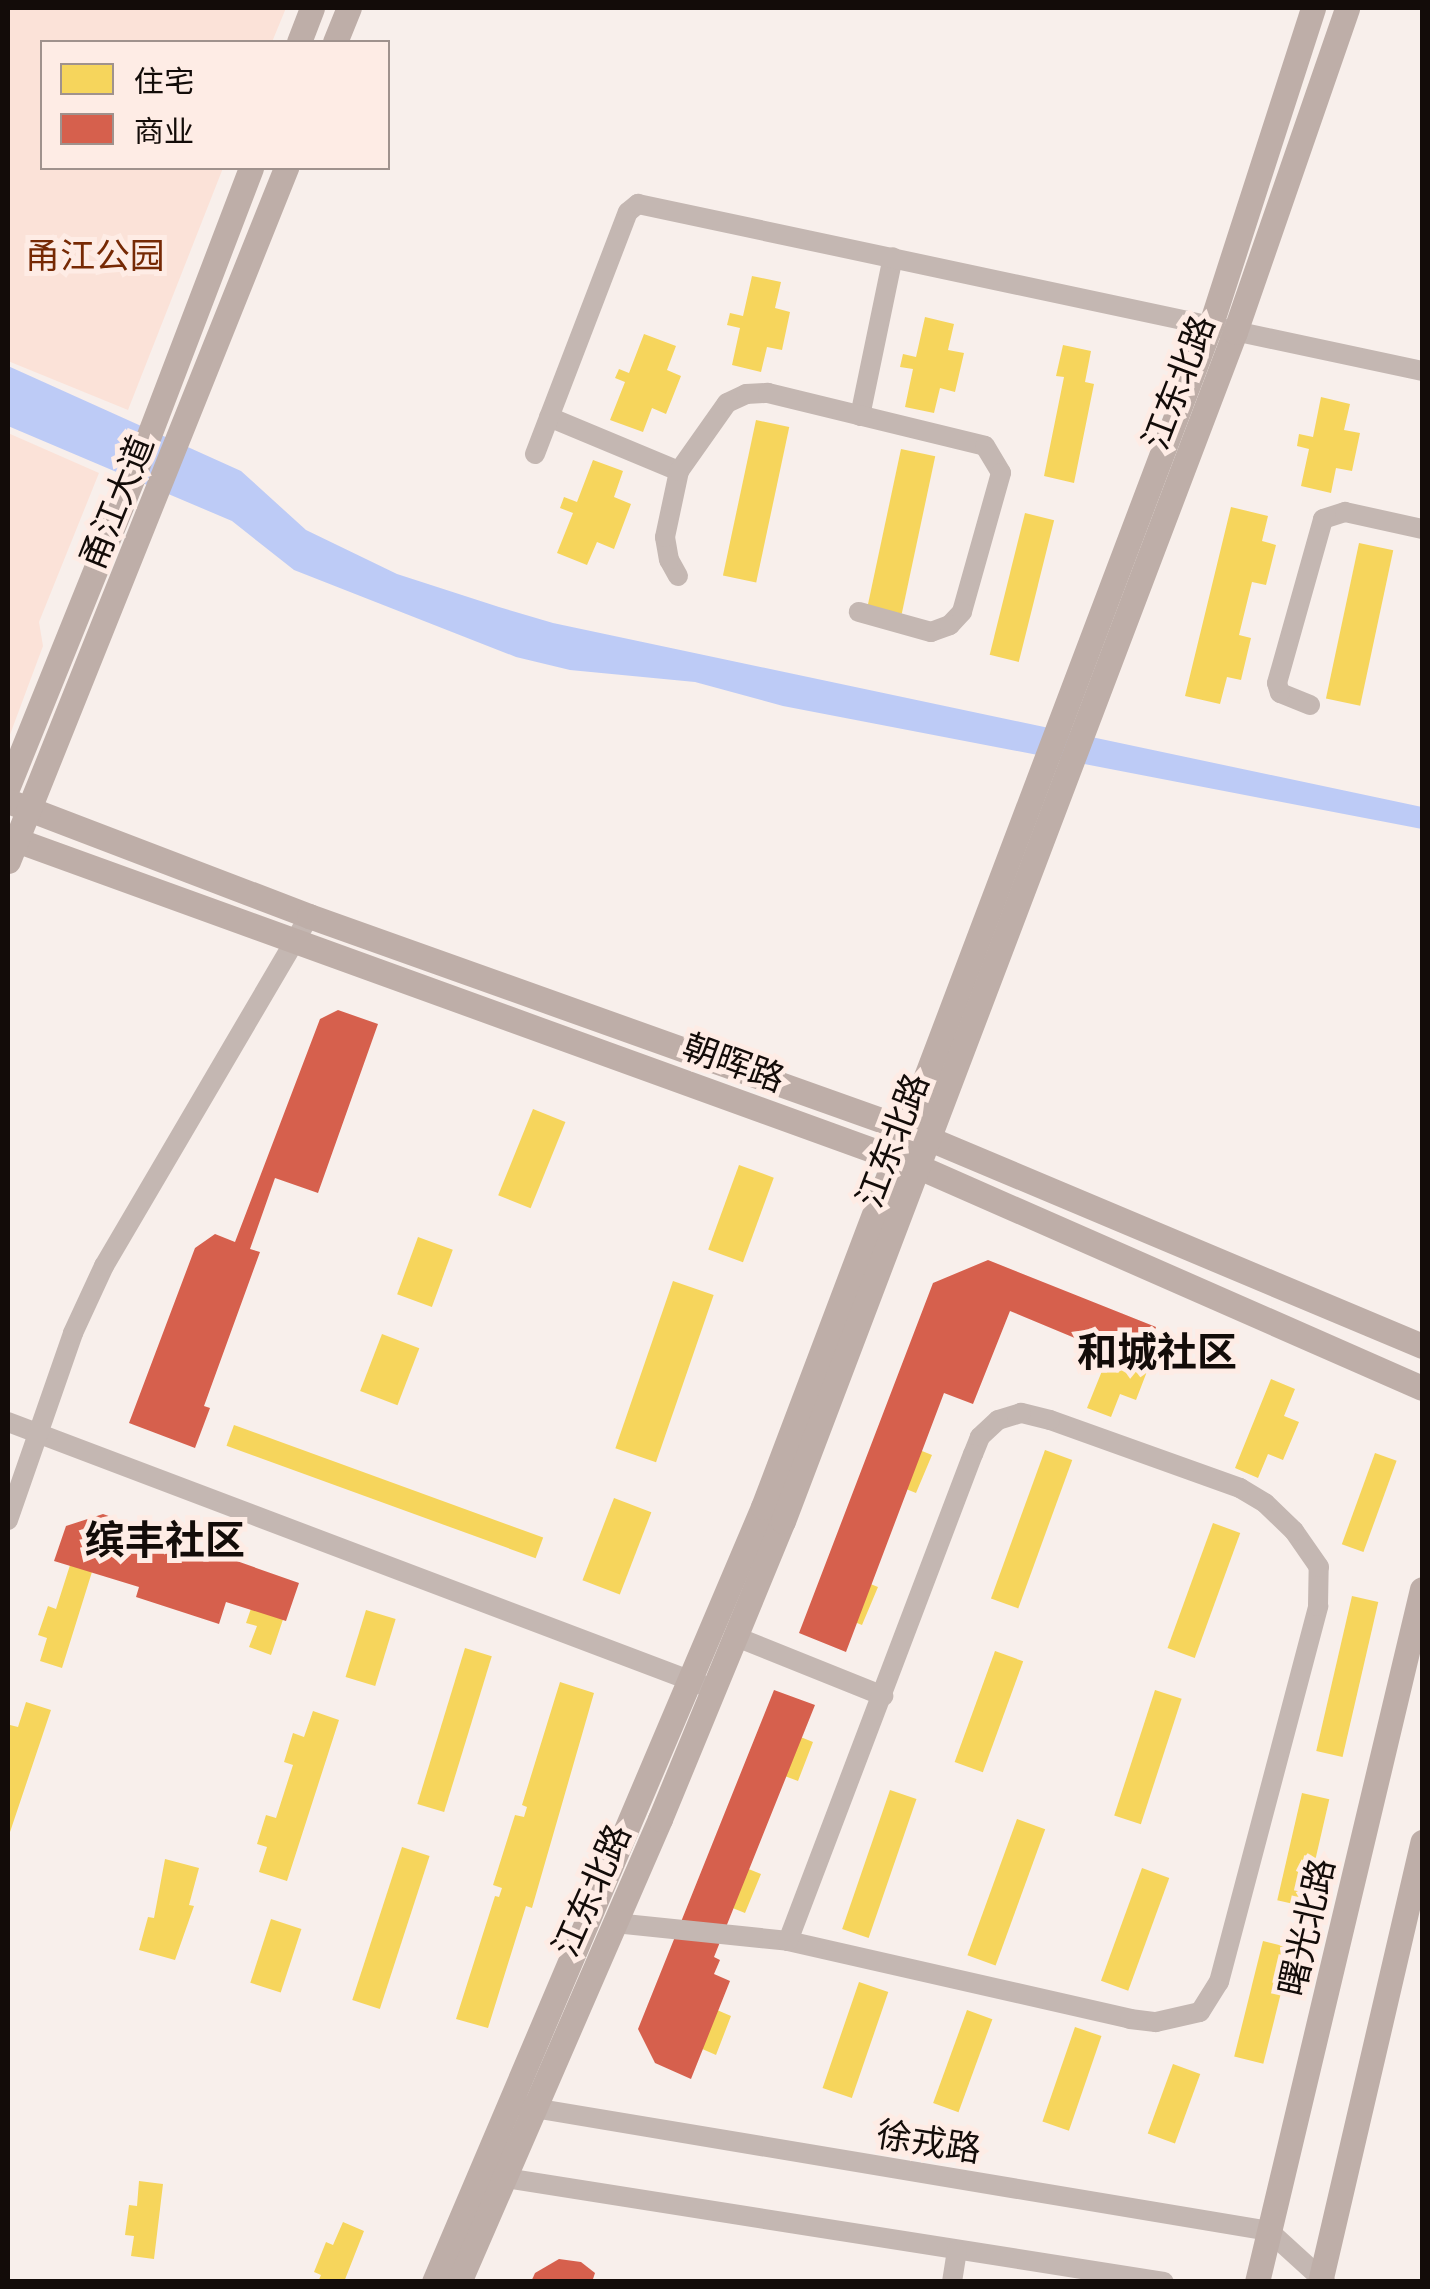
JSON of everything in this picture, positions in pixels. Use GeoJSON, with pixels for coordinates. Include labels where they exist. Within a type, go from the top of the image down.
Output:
{"type":"FeatureCollection","features":[{"type":"Feature","properties":{"kind":"main road"},"geometry":{"type":"LineString","coordinates":[[300,40],[312,8]]}},
{"type":"Feature","properties":{"kind":"main road"},"geometry":{"type":"LineString","coordinates":[[336,40],[348,8]]}},
{"type":"Feature","properties":{"kind":"main road","name":"江东北路"},"geometry":{"type":"LineString","coordinates":[[1223,328],[1313,8]]}},
{"type":"Feature","properties":{"kind":"main road","name":"江东北路"},"geometry":{"type":"LineString","coordinates":[[918,1134],[1041,771],[1083,694],[1348,8]]}},
{"type":"Feature","properties":{"kind":"main road","name":"甬江大道"},"geometry":{"type":"LineString","coordinates":[[8,786],[133,478],[251,170]]}},
{"type":"Feature","properties":{"kind":"main road","name":"甬江大道"},"geometry":{"type":"LineString","coordinates":[[10,846],[18,805],[154,501],[285,170]]}},
{"type":"Feature","properties":{"kind":"main road","name":"江东北路"},"geometry":{"type":"LineString","coordinates":[[522,2106],[615,1923],[702,1685],[918,1134],[1074,761],[1083,694]]}},
{"type":"Feature","properties":{"kind":"main road","name":"朝晖路"},"geometry":{"type":"LineString","coordinates":[[18,805],[309,916],[918,1134],[1422,1346]]}},
{"type":"Feature","properties":{"kind":"main road","name":"朝晖路"},"geometry":{"type":"LineString","coordinates":[[10,846],[294,940],[907,1163],[1422,1388]]}},
{"type":"Feature","properties":{"kind":"main road","name":"江东北路"},"geometry":{"type":"LineString","coordinates":[[459,2282],[493,2176],[522,2106],[702,1685],[734,1636],[907,1163]]}},
{"type":"Feature","properties":{"kind":"main road","name":"曙光北路"},"geometry":{"type":"LineString","coordinates":[[1256,2282],[1422,1589]]}},
{"type":"Feature","properties":{"kind":"main road"},"geometry":{"type":"LineString","coordinates":[[1319,2281],[1422,1842]]}},
{"type":"Feature","properties":{"kind":"main road","name":"江东北路"},"geometry":{"type":"LineString","coordinates":[[434,2282],[493,2176]]}},
{"type":"Feature","properties":{"kind":"street"},"geometry":{"type":"LineString","coordinates":[[535,454],[628,212],[638,204],[1422,371]]}},
{"type":"Feature","properties":{"kind":"street"},"geometry":{"type":"LineString","coordinates":[[860,416],[893,257]]}},
{"type":"Feature","properties":{"kind":"street"},"geometry":{"type":"LineString","coordinates":[[678,576],[669,560],[665,537],[680,471],[727,402],[746,394],[768,394],[984,446],[1000,473],[967,602],[950,626],[931,632],[859,612]]}},
{"type":"Feature","properties":{"kind":"street"},"geometry":{"type":"LineString","coordinates":[[549,418],[680,471]]}},
{"type":"Feature","properties":{"kind":"street"},"geometry":{"type":"LineString","coordinates":[[1310,705],[1280,693],[1278,684],[1323,519],[1345,512],[1422,529]]}},
{"type":"Feature","properties":{"kind":"street"},"geometry":{"type":"LineString","coordinates":[[8,1520],[36,1432],[104,1266],[309,916]]}},
{"type":"Feature","properties":{"kind":"street"},"geometry":{"type":"LineString","coordinates":[[615,1923],[788,1941],[1130,2019],[1156,2022],[1200,2012],[1220,1982],[1318,1606],[1319,1567],[1294,1530],[1240,1488],[1021,1413],[998,1420],[980,1437],[788,1941]]}},
{"type":"Feature","properties":{"kind":"street"},"geometry":{"type":"LineString","coordinates":[[8,1422],[702,1685]]}},
{"type":"Feature","properties":{"kind":"street"},"geometry":{"type":"LineString","coordinates":[[734,1636],[883,1696]]}},
{"type":"Feature","properties":{"kind":"street","name":"徐戎路"},"geometry":{"type":"LineString","coordinates":[[522,2106],[1269,2231]]}},
{"type":"Feature","properties":{"kind":"street"},"geometry":{"type":"LineString","coordinates":[[493,2176],[1164,2282]]}},
{"type":"Feature","properties":{"kind":"street"},"geometry":{"type":"LineString","coordinates":[[1269,2231],[1319,2281]]}},
{"type":"Feature","properties":{"kind":"street"},"geometry":{"type":"LineString","coordinates":[[952,2282],[957,2250]]}},
{"type":"Feature","properties":{"kind":"green space","name":"甬江公园"},"geometry":{"type":"Polygon","coordinates":[[[8,8],[286,8],[273,40],[40,40],[40,170],[222,170],[128,410],[8,361],[8,8]]]}},
{"type":"Feature","properties":{"kind":"green space"},"geometry":{"type":"Polygon","coordinates":[[[8,433],[99,473],[39,622],[43,646],[8,740],[8,433]]]}},
{"type":"Feature","properties":{"kind":"water"},"geometry":{"type":"Polygon","coordinates":[[[8,366],[241,471],[306,530],[397,574],[553,623],[1422,807],[1422,829],[783,706],[695,682],[570,670],[516,657],[294,570],[232,521],[8,426],[8,366]]]}},
{"type":"Feature","properties":{"kind":"building: 住宅"},"geometry":{"type":"Polygon","coordinates":[[[752,276],[781,282],[775,308],[790,312],[782,350],[767,347],[761,372],[732,365],[740,328],[727,325],[730,313],[743,316],[752,276]]]}},
{"type":"Feature","properties":{"kind":"building: 住宅"},"geometry":{"type":"Polygon","coordinates":[[[925,317],[954,324],[948,350],[964,353],[955,392],[940,388],[934,413],[905,407],[913,369],[900,367],[903,354],[916,357],[925,317]]]}},
{"type":"Feature","properties":{"kind":"building: 住宅"},"geometry":{"type":"Polygon","coordinates":[[[644,334],[676,346],[667,370],[681,376],[666,414],[652,408],[643,432],[610,420],[625,382],[615,378],[619,369],[629,373],[644,334]]]}},
{"type":"Feature","properties":{"kind":"building: 住宅"},"geometry":{"type":"Polygon","coordinates":[[[1063,345],[1091,351],[1085,382],[1094,384],[1074,483],[1044,476],[1064,377],[1056,376],[1063,345]]]}},
{"type":"Feature","properties":{"kind":"building: 住宅"},"geometry":{"type":"Polygon","coordinates":[[[1321,397],[1350,404],[1344,430],[1360,433],[1352,471],[1336,468],[1331,493],[1301,486],[1309,449],[1297,446],[1299,434],[1313,437],[1321,397]]]}},
{"type":"Feature","properties":{"kind":"building: 住宅"},"geometry":{"type":"Polygon","coordinates":[[[756,420],[789,427],[756,583],[723,576],[756,420]]]}},
{"type":"Feature","properties":{"kind":"building: 住宅"},"geometry":{"type":"Polygon","coordinates":[[[901,449],[935,456],[902,614],[868,606],[901,449]]]}},
{"type":"Feature","properties":{"kind":"building: 住宅"},"geometry":{"type":"Polygon","coordinates":[[[593,460],[623,471],[614,497],[631,504],[614,549],[597,542],[587,565],[557,553],[573,513],[560,508],[564,497],[577,502],[593,460]]]}},
{"type":"Feature","properties":{"kind":"building: 住宅"},"geometry":{"type":"Polygon","coordinates":[[[1231,507],[1268,516],[1262,541],[1276,545],[1266,585],[1252,582],[1239,635],[1251,638],[1241,680],[1227,677],[1220,704],[1185,696],[1231,507]]]}},
{"type":"Feature","properties":{"kind":"building: 住宅"},"geometry":{"type":"Polygon","coordinates":[[[1025,513],[1054,520],[1019,662],[990,655],[1025,513]]]}},
{"type":"Feature","properties":{"kind":"building: 住宅"},"geometry":{"type":"Polygon","coordinates":[[[1359,543],[1393,550],[1360,706],[1326,699],[1359,543]]]}},
{"type":"Feature","properties":{"kind":"building: 住宅"},"geometry":{"type":"Polygon","coordinates":[[[335,1013],[373,1027],[314,1188],[276,1175],[335,1013]]]}},
{"type":"Feature","properties":{"kind":"building: 住宅"},"geometry":{"type":"Polygon","coordinates":[[[533,1109],[565,1122],[531,1208],[498,1195],[533,1109]]]}},
{"type":"Feature","properties":{"kind":"building: 住宅"},"geometry":{"type":"Polygon","coordinates":[[[739,1165],[774,1178],[743,1262],[708,1250],[739,1165]]]}},
{"type":"Feature","properties":{"kind":"building: 住宅"},"geometry":{"type":"Polygon","coordinates":[[[418,1237],[453,1250],[432,1307],[397,1294],[418,1237]]]}},
{"type":"Feature","properties":{"kind":"building: 住宅"},"geometry":{"type":"Polygon","coordinates":[[[217,1239],[255,1254],[188,1420],[150,1405],[217,1239]]]}},
{"type":"Feature","properties":{"kind":"building: 住宅"},"geometry":{"type":"Polygon","coordinates":[[[673,1281],[714,1295],[656,1462],[615,1448],[673,1281]]]}},
{"type":"Feature","properties":{"kind":"building: 住宅"},"geometry":{"type":"Polygon","coordinates":[[[967,1282],[991,1291],[980,1318],[995,1324],[980,1363],[964,1357],[955,1380],[931,1371],[967,1282]]]}},
{"type":"Feature","properties":{"kind":"building: 住宅"},"geometry":{"type":"Polygon","coordinates":[[[1123,1319],[1148,1329],[1137,1355],[1151,1361],[1136,1400],[1120,1394],[1111,1417],[1087,1408],[1123,1319]]]}},
{"type":"Feature","properties":{"kind":"building: 住宅"},"geometry":{"type":"Polygon","coordinates":[[[382,1334],[419,1348],[397,1405],[360,1391],[382,1334]]]}},
{"type":"Feature","properties":{"kind":"building: 住宅"},"geometry":{"type":"Polygon","coordinates":[[[1271,1379],[1295,1389],[1284,1416],[1299,1422],[1283,1460],[1268,1454],[1258,1478],[1235,1468],[1271,1379]]]}},
{"type":"Feature","properties":{"kind":"building: 住宅"},"geometry":{"type":"Polygon","coordinates":[[[904,1412],[928,1422],[917,1449],[932,1455],[916,1493],[901,1487],[891,1511],[868,1501],[904,1412]]]}},
{"type":"Feature","properties":{"kind":"building: 住宅"},"geometry":{"type":"Polygon","coordinates":[[[234,1425],[543,1538],[536,1558],[226,1446],[234,1425]]]}},
{"type":"Feature","properties":{"kind":"building: 住宅"},"geometry":{"type":"Polygon","coordinates":[[[1045,1450],[1072,1460],[1018,1608],[991,1598],[1045,1450]]]}},
{"type":"Feature","properties":{"kind":"building: 住宅"},"geometry":{"type":"Polygon","coordinates":[[[1375,1453],[1397,1461],[1363,1552],[1342,1544],[1375,1453]]]}},
{"type":"Feature","properties":{"kind":"building: 住宅"},"geometry":{"type":"Polygon","coordinates":[[[614,1498],[651,1512],[620,1594],[582,1580],[614,1498]]]}},
{"type":"Feature","properties":{"kind":"building: 住宅"},"geometry":{"type":"Polygon","coordinates":[[[85,1520],[106,1527],[62,1668],[40,1661],[47,1638],[38,1635],[48,1606],[56,1609],[71,1562],[63,1560],[72,1531],[80,1534],[85,1520]]]}},
{"type":"Feature","properties":{"kind":"building: 住宅"},"geometry":{"type":"Polygon","coordinates":[[[1213,1523],[1240,1533],[1195,1658],[1168,1648],[1213,1523]]]}},
{"type":"Feature","properties":{"kind":"building: 住宅"},"geometry":{"type":"Polygon","coordinates":[[[849,1544],[874,1554],[863,1581],[878,1587],[862,1625],[847,1619],[837,1642],[814,1633],[849,1544]]]}},
{"type":"Feature","properties":{"kind":"building: 住宅"},"geometry":{"type":"Polygon","coordinates":[[[272,1576],[295,1584],[271,1655],[249,1647],[257,1626],[246,1623],[256,1594],[265,1597],[272,1576]]]}},
{"type":"Feature","properties":{"kind":"building: 住宅"},"geometry":{"type":"Polygon","coordinates":[[[1352,1596],[1378,1602],[1343,1757],[1316,1751],[1352,1596]]]}},
{"type":"Feature","properties":{"kind":"building: 住宅"},"geometry":{"type":"Polygon","coordinates":[[[366,1610],[396,1619],[375,1686],[346,1677],[366,1610]]]}},
{"type":"Feature","properties":{"kind":"building: 住宅"},"geometry":{"type":"Polygon","coordinates":[[[465,1648],[492,1656],[444,1812],[417,1804],[465,1648]]]}},
{"type":"Feature","properties":{"kind":"building: 住宅"},"geometry":{"type":"Polygon","coordinates":[[[995,1651],[1023,1661],[983,1772],[955,1762],[995,1651]]]}},
{"type":"Feature","properties":{"kind":"building: 住宅"},"geometry":{"type":"Polygon","coordinates":[[[560,1682],[594,1693],[532,1908],[526,1906],[488,2028],[456,2019],[495,1896],[499,1897],[502,1888],[493,1885],[515,1815],[524,1817],[527,1807],[522,1805],[560,1682]]]}},
{"type":"Feature","properties":{"kind":"building: 住宅"},"geometry":{"type":"Polygon","coordinates":[[[1155,1690],[1182,1699],[1141,1824],[1114,1816],[1155,1690]]]}},
{"type":"Feature","properties":{"kind":"building: 住宅"},"geometry":{"type":"Polygon","coordinates":[[[785,1700],[809,1709],[798,1736],[813,1742],[798,1781],[782,1775],[772,1798],[749,1789],[785,1700]]]}},
{"type":"Feature","properties":{"kind":"building: 住宅"},"geometry":{"type":"Polygon","coordinates":[[[26,1702],[51,1710],[8,1838],[8,1733],[10,1725],[18,1727],[26,1702]]]}},
{"type":"Feature","properties":{"kind":"building: 住宅"},"geometry":{"type":"Polygon","coordinates":[[[313,1711],[339,1720],[287,1881],[259,1872],[267,1847],[257,1844],[266,1815],[276,1818],[293,1765],[284,1762],[293,1733],[304,1737],[313,1711]]]}},
{"type":"Feature","properties":{"kind":"building: 住宅"},"geometry":{"type":"Polygon","coordinates":[[[890,1790],[916,1799],[869,1938],[842,1929],[890,1790]]]}},
{"type":"Feature","properties":{"kind":"building: 住宅"},"geometry":{"type":"Polygon","coordinates":[[[1302,1793],[1329,1799],[1305,1906],[1277,1900],[1302,1793]]]}},
{"type":"Feature","properties":{"kind":"building: 住宅"},"geometry":{"type":"Polygon","coordinates":[[[1017,1819],[1045,1829],[996,1966],[967,1955],[1017,1819]]]}},
{"type":"Feature","properties":{"kind":"building: 住宅"},"geometry":{"type":"Polygon","coordinates":[[[732,1832],[757,1842],[746,1868],[761,1874],[745,1913],[730,1907],[720,1930],[697,1921],[732,1832]]]}},
{"type":"Feature","properties":{"kind":"building: 住宅"},"geometry":{"type":"Polygon","coordinates":[[[402,1847],[430,1856],[380,2009],[352,2000],[402,1847]]]}},
{"type":"Feature","properties":{"kind":"building: 住宅"},"geometry":{"type":"Polygon","coordinates":[[[165,1859],[199,1868],[189,1905],[194,1906],[175,1960],[139,1950],[148,1917],[154,1918],[165,1859]]]}},
{"type":"Feature","properties":{"kind":"building: 住宅"},"geometry":{"type":"Polygon","coordinates":[[[1142,1868],[1169,1878],[1128,1991],[1101,1981],[1142,1868]]]}},
{"type":"Feature","properties":{"kind":"building: 住宅"},"geometry":{"type":"Polygon","coordinates":[[[271,1919],[301,1929],[281,1993],[250,1983],[271,1919]]]}},
{"type":"Feature","properties":{"kind":"building: 住宅"},"geometry":{"type":"Polygon","coordinates":[[[1263,1941],[1292,1948],[1263,2064],[1234,2056],[1263,1941]]]}},
{"type":"Feature","properties":{"kind":"building: 住宅"},"geometry":{"type":"Polygon","coordinates":[[[703,1974],[727,1984],[717,2010],[731,2016],[716,2055],[700,2048],[691,2072],[667,2063],[703,1974]]]}},
{"type":"Feature","properties":{"kind":"building: 住宅"},"geometry":{"type":"Polygon","coordinates":[[[859,1982],[888,1992],[852,2098],[823,2088],[859,1982]]]}},
{"type":"Feature","properties":{"kind":"building: 住宅"},"geometry":{"type":"Polygon","coordinates":[[[967,2010],[992,2019],[959,2112],[933,2103],[967,2010]]]}},
{"type":"Feature","properties":{"kind":"building: 住宅"},"geometry":{"type":"Polygon","coordinates":[[[1075,2027],[1101,2036],[1069,2131],[1042,2122],[1075,2027]]]}},
{"type":"Feature","properties":{"kind":"building: 住宅"},"geometry":{"type":"Polygon","coordinates":[[[1173,2064],[1200,2074],[1175,2143],[1148,2134],[1173,2064]]]}},
{"type":"Feature","properties":{"kind":"building: 住宅"},"geometry":{"type":"Polygon","coordinates":[[[139,2181],[163,2184],[154,2259],[131,2256],[134,2236],[125,2235],[129,2205],[137,2206],[139,2181]]]}},
{"type":"Feature","properties":{"kind":"building: 住宅"},"geometry":{"type":"Polygon","coordinates":[[[343,2222],[364,2231],[344,2282],[318,2282],[321,2275],[314,2272],[326,2242],[333,2245],[343,2222]]]}},
{"type":"Feature","properties":{"kind":"building: 住宅"},"geometry":{"type":"Polygon","coordinates":[[[552,2271],[578,2281],[578,2282],[547,2282],[552,2271]]]}},
{"type":"Feature","properties":{"kind":"building: 商业"},"geometry":{"type":"Polygon","coordinates":[[[338,1010],[378,1024],[318,1193],[275,1178],[250,1249],[260,1252],[204,1406],[210,1408],[195,1448],[129,1423],[195,1248],[215,1234],[235,1242],[320,1019],[338,1010]]]}},
{"type":"Feature","properties":{"kind":"building: 商业"},"geometry":{"type":"Polygon","coordinates":[[[988,1260],[1156,1327],[1142,1366],[1010,1311],[973,1404],[944,1393],[846,1652],[799,1633],[933,1283],[988,1260]]]}},
{"type":"Feature","properties":{"kind":"building: 商业"},"geometry":{"type":"Polygon","coordinates":[[[103,1514],[299,1583],[286,1621],[226,1602],[219,1624],[136,1597],[139,1587],[54,1561],[66,1526],[103,1514]]]}},
{"type":"Feature","properties":{"kind":"building: 商业"},"geometry":{"type":"Polygon","coordinates":[[[774,1690],[815,1705],[714,1957],[720,1960],[714,1974],[730,1981],[691,2079],[655,2063],[638,2029],[774,1690]]]}},
{"type":"Feature","properties":{"kind":"building: 商业"},"geometry":{"type":"Polygon","coordinates":[[[559,2259],[581,2262],[595,2273],[592,2282],[531,2282],[535,2273],[559,2259]]]}},
{"type":"Feature","properties":{"kind":"district","name":"和城社区"},"geometry":{"type":"Point","coordinates":[1157,1352]}},
{"type":"Feature","properties":{"kind":"district","name":"缤丰社区"},"geometry":{"type":"Point","coordinates":[165,1540]}}]}
